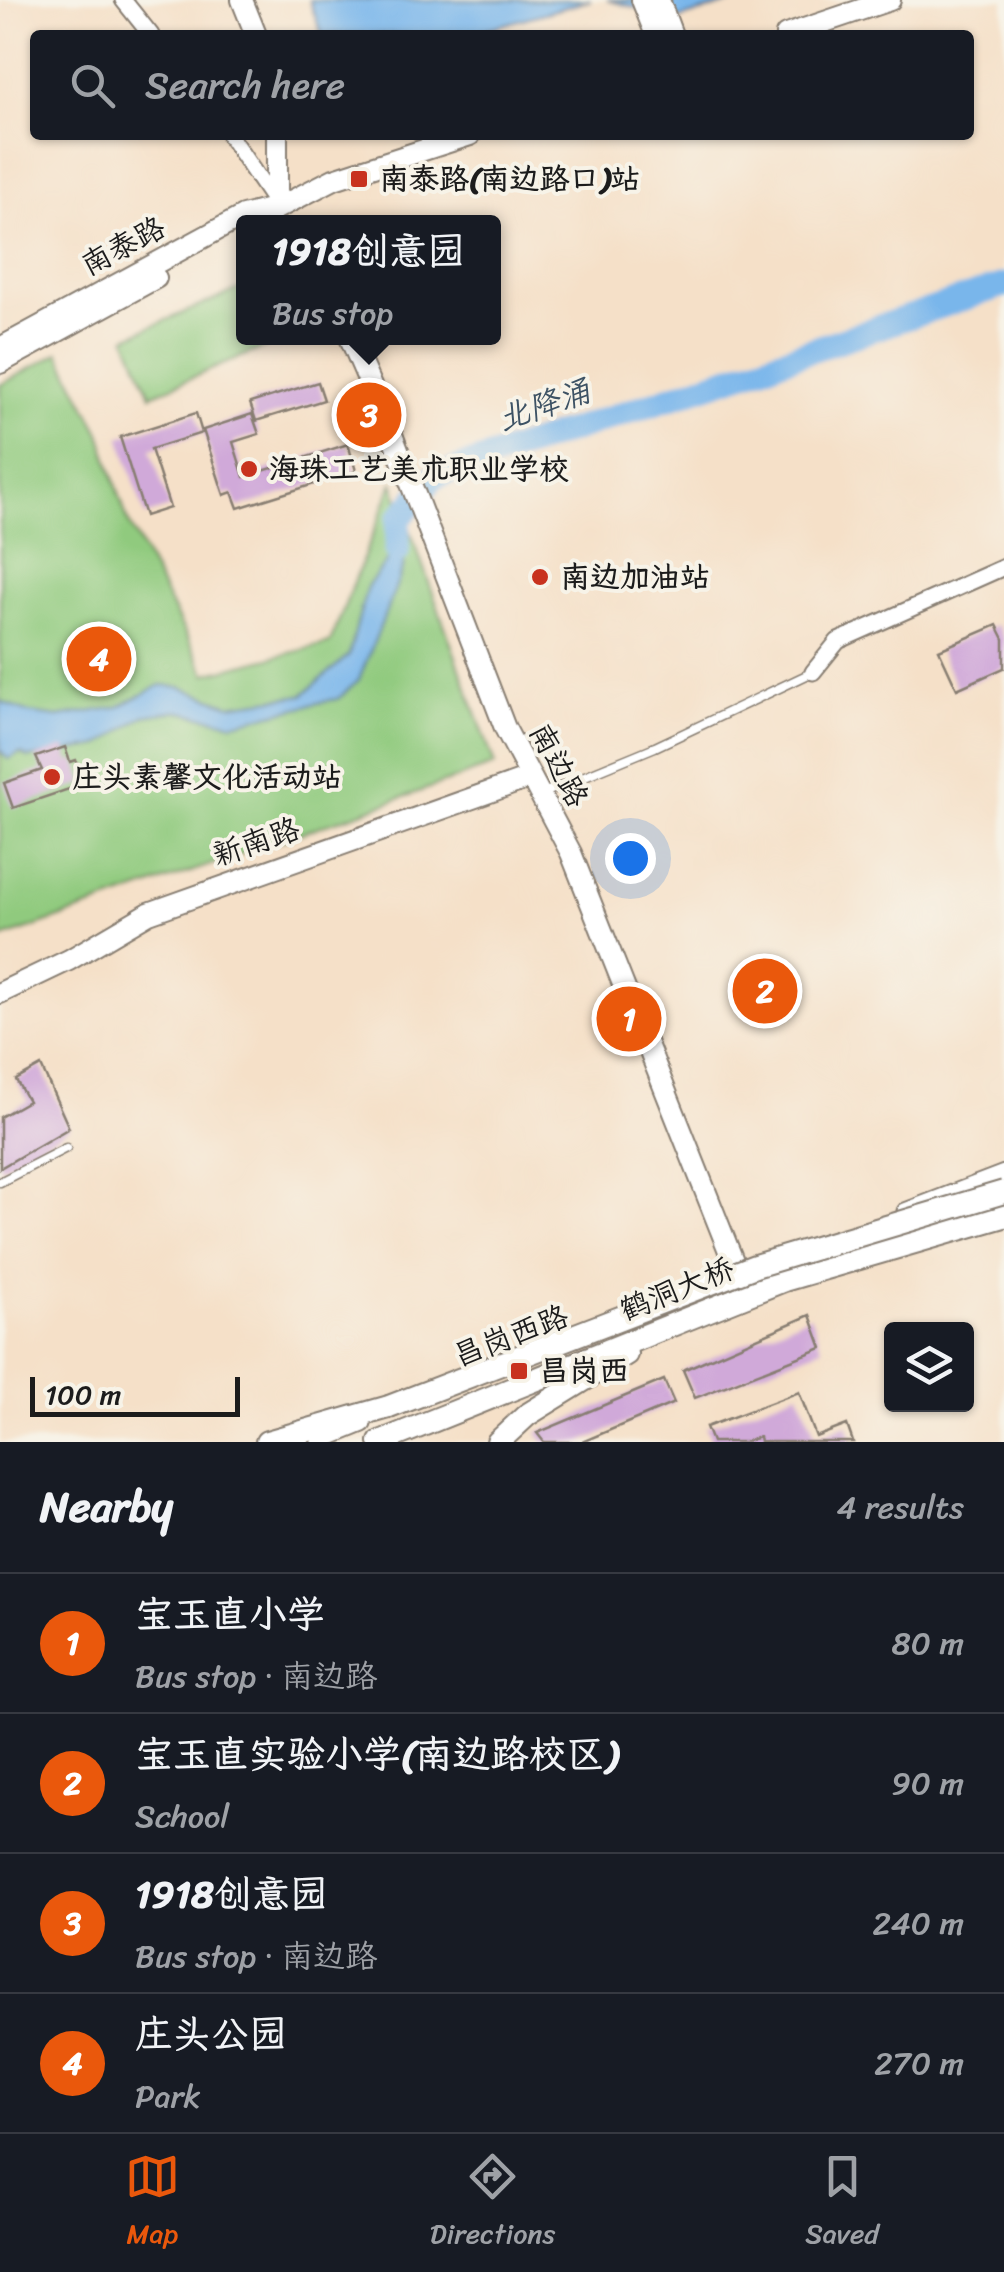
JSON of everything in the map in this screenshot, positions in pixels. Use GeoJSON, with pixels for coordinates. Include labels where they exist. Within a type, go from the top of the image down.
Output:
{"type":"FeatureCollection","features":[{"type":"Feature","properties":{"kind":"main road","name":"鹤洞大桥"},"geometry":{"type":"LineString","coordinates":[[389,1407],[755,1266],[1004,1192]]}},
{"type":"Feature","properties":{"kind":"main road","name":"鹤洞大桥"},"geometry":{"type":"LineString","coordinates":[[380,1442],[829,1264],[1004,1216]]}},
{"type":"Feature","properties":{"kind":"main road"},"geometry":{"type":"LineString","coordinates":[[498,1442],[538,1408],[685,1318]]}},
{"type":"Feature","properties":{"kind":"main road"},"geometry":{"type":"LineString","coordinates":[[267,1442],[389,1407]]}},
{"type":"Feature","properties":{"kind":"main road"},"geometry":{"type":"LineString","coordinates":[[303,1442],[389,1407]]}},
{"type":"Feature","properties":{"kind":"street"},"geometry":{"type":"LineString","coordinates":[[123,0],[148,30]]}},
{"type":"Feature","properties":{"kind":"street"},"geometry":{"type":"LineString","coordinates":[[642,0],[654,30]]}},
{"type":"Feature","properties":{"kind":"street"},"geometry":{"type":"LineString","coordinates":[[658,0],[670,30]]}},
{"type":"Feature","properties":{"kind":"street"},"geometry":{"type":"LineString","coordinates":[[801,30],[890,0]]}},
{"type":"Feature","properties":{"kind":"street"},"geometry":{"type":"LineString","coordinates":[[232,140],[282,215]]}},
{"type":"Feature","properties":{"kind":"street"},"geometry":{"type":"LineString","coordinates":[[277,140],[282,215]]}},
{"type":"Feature","properties":{"kind":"street","name":"南泰路"},"geometry":{"type":"LineString","coordinates":[[282,215],[334,179],[455,140]]}},
{"type":"Feature","properties":{"kind":"street","name":"南泰路"},"geometry":{"type":"LineString","coordinates":[[0,348],[236,220]]}},
{"type":"Feature","properties":{"kind":"street","name":"南泰路"},"geometry":{"type":"LineString","coordinates":[[0,363],[236,234]]}},
{"type":"Feature","properties":{"kind":"street","name":"南边路"},"geometry":{"type":"LineString","coordinates":[[353,345],[535,786],[571,853],[739,1276]]}},
{"type":"Feature","properties":{"kind":"street"},"geometry":{"type":"LineString","coordinates":[[812,672],[838,641],[1004,566]]}},
{"type":"Feature","properties":{"kind":"street","name":"新南路"},"geometry":{"type":"LineString","coordinates":[[0,992],[69,960],[149,912],[535,786]]}},
{"type":"Feature","properties":{"kind":"street","name":"新南路"},"geometry":{"type":"LineString","coordinates":[[0,979],[69,960]]}},
{"type":"Feature","properties":{"kind":"street","name":"昌岗西路"},"geometry":{"type":"LineString","coordinates":[[319,1442],[1004,1173]]}},
{"type":"Feature","properties":{"kind":"lane"},"geometry":{"type":"LineString","coordinates":[[535,786],[654,747],[812,672]]}},
{"type":"Feature","properties":{"kind":"lane"},"geometry":{"type":"LineString","coordinates":[[0,1182],[66,1148]]}},
{"type":"Feature","properties":{"kind":"green space"},"geometry":{"type":"Polygon","coordinates":[[[236,291],[236,345],[267,346],[151,395],[126,337],[236,291]]]}},
{"type":"Feature","properties":{"kind":"green space"},"geometry":{"type":"Polygon","coordinates":[[[59,353],[100,433],[127,519],[206,674],[330,643],[393,483],[495,765],[0,939],[0,385],[59,353]]]}},
{"type":"Feature","properties":{"kind":"water"},"geometry":{"type":"Polygon","coordinates":[[[309,0],[591,0],[484,30],[320,30],[309,0]]]}},
{"type":"Feature","properties":{"kind":"water"},"geometry":{"type":"Polygon","coordinates":[[[607,0],[742,0],[679,19],[607,0]]]}},
{"type":"Feature","properties":{"kind":"water"},"geometry":{"type":"Polygon","coordinates":[[[399,519],[405,544],[403,569],[359,680],[339,698],[234,723],[176,711],[144,716],[99,746],[29,758],[20,753],[8,759],[0,750],[0,701],[29,713],[58,717],[118,707],[161,685],[180,687],[230,705],[303,695],[349,655],[367,587],[394,552],[399,519]]]}},
{"type":"Feature","properties":{"kind":"building"},"geometry":{"type":"Polygon","coordinates":[[[318,382],[324,400],[256,421],[250,403],[318,382]]]}},
{"type":"Feature","properties":{"kind":"building"},"geometry":{"type":"Polygon","coordinates":[[[196,413],[202,433],[151,449],[170,508],[145,516],[120,437],[196,413]]]}},
{"type":"Feature","properties":{"kind":"building"},"geometry":{"type":"Polygon","coordinates":[[[252,414],[259,434],[233,442],[244,477],[348,444],[356,471],[238,508],[232,492],[224,495],[203,430],[252,414]]]}},
{"type":"Feature","properties":{"kind":"building"},"geometry":{"type":"Polygon","coordinates":[[[997,625],[1004,639],[1004,668],[957,689],[939,650],[997,625]]]}},
{"type":"Feature","properties":{"kind":"building","name":"庄头素馨文化活动站"},"geometry":{"type":"Polygon","coordinates":[[[65,747],[70,762],[76,760],[84,784],[13,808],[4,783],[42,770],[36,757],[65,747]]]}},
{"type":"Feature","properties":{"kind":"building"},"geometry":{"type":"Polygon","coordinates":[[[41,1066],[69,1128],[0,1168],[0,1117],[28,1101],[16,1080],[41,1066]]]}},
{"type":"Feature","properties":{"kind":"building"},"geometry":{"type":"Polygon","coordinates":[[[810,1315],[822,1348],[695,1398],[683,1370],[810,1315]]]}},
{"type":"Feature","properties":{"kind":"building"},"geometry":{"type":"Polygon","coordinates":[[[664,1380],[674,1403],[582,1442],[544,1442],[537,1433],[664,1380]]]}},
{"type":"Feature","properties":{"kind":"building"},"geometry":{"type":"Polygon","coordinates":[[[799,1392],[816,1437],[847,1425],[853,1442],[760,1442],[759,1437],[745,1442],[712,1442],[706,1427],[799,1392]]]}},
{"type":"Feature","properties":{"kind":"waterway","name":"北降涌"},"geometry":{"type":"LineString","coordinates":[[397,551],[399,519],[434,477],[1004,285]]}},
{"type":"Feature","properties":{"kind":"place","name":"南泰路(南边路口)站"},"geometry":{"type":"Point","coordinates":[359,179]}},
{"type":"Feature","properties":{"kind":"place","name":"1918创意园"},"geometry":{"type":"Point","coordinates":[369,415]}},
{"type":"Feature","properties":{"kind":"place","name":"海珠工艺美术职业学校"},"geometry":{"type":"Point","coordinates":[249,469]}},
{"type":"Feature","properties":{"kind":"place","name":"南边加油站"},"geometry":{"type":"Point","coordinates":[540,577]}},
{"type":"Feature","properties":{"kind":"place","name":"庄头公园"},"geometry":{"type":"Point","coordinates":[99,659]}},
{"type":"Feature","properties":{"kind":"place","name":"庄头素馨文化活动站"},"geometry":{"type":"Point","coordinates":[52,777]}},
{"type":"Feature","properties":{"kind":"place","name":"宝玉直实验小学(南边路校区)"},"geometry":{"type":"Point","coordinates":[765,991]}},
{"type":"Feature","properties":{"kind":"place","name":"宝玉直小学"},"geometry":{"type":"Point","coordinates":[629,1019]}},
{"type":"Feature","properties":{"kind":"place","name":"昌岗西"},"geometry":{"type":"Point","coordinates":[519,1371]}}]}
